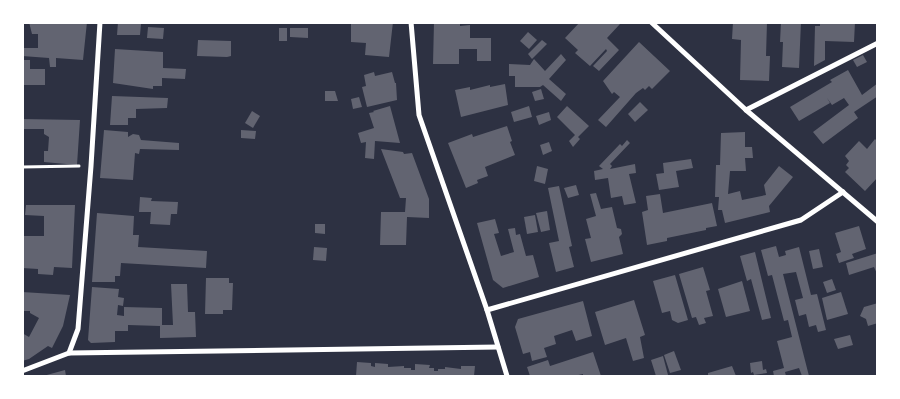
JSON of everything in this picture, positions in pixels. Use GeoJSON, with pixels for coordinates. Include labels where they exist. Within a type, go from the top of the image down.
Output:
{"type":"FeatureCollection","features":[{"type":"Feature","properties":{"kind":"street"},"geometry":{"type":"LineString","coordinates":[[69,353],[78,329],[100,22]]}},
{"type":"Feature","properties":{"kind":"street"},"geometry":{"type":"LineString","coordinates":[[411,22],[419,115],[487,310],[507,376]]}},
{"type":"Feature","properties":{"kind":"street"},"geometry":{"type":"LineString","coordinates":[[651,22],[746,110],[878,222]]}},
{"type":"Feature","properties":{"kind":"street"},"geometry":{"type":"LineString","coordinates":[[746,110],[878,43]]}},
{"type":"Feature","properties":{"kind":"street"},"geometry":{"type":"LineString","coordinates":[[487,310],[801,220],[843,192]]}},
{"type":"Feature","properties":{"kind":"street"},"geometry":{"type":"LineString","coordinates":[[22,371],[69,353],[498,347]]}},
{"type":"Feature","properties":{"kind":"path"},"geometry":{"type":"LineString","coordinates":[[22,167],[91,166]]}},
{"type":"Feature","properties":{"kind":"building"},"geometry":{"type":"Polygon","coordinates":[[[29,22],[87,22],[83,60],[56,58],[56,67],[50,67],[49,58],[22,56],[22,48],[38,48],[38,34],[32,34],[29,22]]]}},
{"type":"Feature","properties":{"kind":"building"},"geometry":{"type":"Polygon","coordinates":[[[118,22],[145,22],[145,24],[141,24],[140,35],[117,35],[118,22]]]}},
{"type":"Feature","properties":{"kind":"building"},"geometry":{"type":"Polygon","coordinates":[[[351,22],[393,22],[389,57],[365,55],[366,43],[351,42],[351,22]]]}},
{"type":"Feature","properties":{"kind":"building"},"geometry":{"type":"Polygon","coordinates":[[[434,22],[460,22],[460,26],[470,25],[470,38],[491,38],[491,61],[477,61],[477,49],[459,49],[459,64],[433,64],[434,22]]]}},
{"type":"Feature","properties":{"kind":"building"},"geometry":{"type":"Polygon","coordinates":[[[580,22],[619,22],[620,24],[607,38],[619,50],[599,71],[593,66],[607,51],[606,49],[590,66],[575,53],[578,50],[565,38],[580,22]]]}},
{"type":"Feature","properties":{"kind":"building"},"geometry":{"type":"Polygon","coordinates":[[[733,22],[767,22],[766,56],[770,56],[769,81],[740,80],[741,40],[732,39],[733,22]]]}},
{"type":"Feature","properties":{"kind":"building"},"geometry":{"type":"Polygon","coordinates":[[[781,22],[801,22],[799,68],[782,67],[783,42],[780,42],[781,22]]]}},
{"type":"Feature","properties":{"kind":"building"},"geometry":{"type":"Polygon","coordinates":[[[820,22],[855,22],[854,42],[825,41],[825,60],[814,66],[815,26],[820,26],[820,22]]]}},
{"type":"Feature","properties":{"kind":"building"},"geometry":{"type":"Polygon","coordinates":[[[148,27],[164,28],[163,39],[147,38],[148,27]]]}},
{"type":"Feature","properties":{"kind":"building"},"geometry":{"type":"Polygon","coordinates":[[[279,28],[287,28],[287,41],[279,41],[279,28]]]}},
{"type":"Feature","properties":{"kind":"building"},"geometry":{"type":"Polygon","coordinates":[[[290,28],[308,28],[308,38],[290,37],[290,28]]]}},
{"type":"Feature","properties":{"kind":"building"},"geometry":{"type":"Polygon","coordinates":[[[528,32],[537,40],[529,49],[520,41],[528,32]]]}},
{"type":"Feature","properties":{"kind":"building"},"geometry":{"type":"Polygon","coordinates":[[[198,40],[231,41],[231,56],[197,56],[198,40]]]}},
{"type":"Feature","properties":{"kind":"building"},"geometry":{"type":"Polygon","coordinates":[[[542,40],[547,44],[532,59],[528,54],[542,40]]]}},
{"type":"Feature","properties":{"kind":"building"},"geometry":{"type":"Polygon","coordinates":[[[639,42],[670,71],[652,89],[649,86],[645,90],[643,88],[636,93],[606,127],[598,120],[620,97],[614,92],[612,94],[603,81],[639,42]]]}},
{"type":"Feature","properties":{"kind":"building"},"geometry":{"type":"Polygon","coordinates":[[[115,49],[163,52],[163,68],[186,69],[185,79],[162,78],[162,86],[153,86],[153,89],[113,83],[115,49]]]}},
{"type":"Feature","properties":{"kind":"building"},"geometry":{"type":"Polygon","coordinates":[[[561,54],[566,60],[549,79],[566,94],[561,101],[543,85],[540,87],[515,87],[515,76],[509,76],[509,64],[530,65],[534,59],[545,71],[561,54]]]}},
{"type":"Feature","properties":{"kind":"building"},"geometry":{"type":"Polygon","coordinates":[[[863,55],[867,62],[857,67],[853,60],[863,55]]]}},
{"type":"Feature","properties":{"kind":"building"},"geometry":{"type":"Polygon","coordinates":[[[22,60],[30,60],[30,69],[45,69],[45,85],[22,85],[22,60]]]}},
{"type":"Feature","properties":{"kind":"building"},"geometry":{"type":"Polygon","coordinates":[[[848,70],[862,95],[878,83],[878,96],[854,112],[858,118],[823,144],[813,132],[849,105],[844,98],[832,105],[827,98],[830,103],[799,121],[790,107],[832,82],[830,80],[848,70]]]}},
{"type":"Feature","properties":{"kind":"building"},"geometry":{"type":"Polygon","coordinates":[[[374,72],[375,76],[392,72],[396,83],[397,100],[367,107],[362,87],[366,86],[364,75],[374,72]]]}},
{"type":"Feature","properties":{"kind":"building"},"geometry":{"type":"Polygon","coordinates":[[[505,84],[508,105],[461,117],[455,90],[470,87],[470,90],[490,85],[490,87],[505,84]]]}},
{"type":"Feature","properties":{"kind":"building"},"geometry":{"type":"Polygon","coordinates":[[[541,89],[544,99],[535,101],[532,92],[541,89]]]}},
{"type":"Feature","properties":{"kind":"building"},"geometry":{"type":"Polygon","coordinates":[[[325,91],[335,91],[338,101],[325,101],[325,91]]]}},
{"type":"Feature","properties":{"kind":"building"},"geometry":{"type":"Polygon","coordinates":[[[112,96],[168,98],[167,108],[136,109],[136,118],[128,118],[128,125],[110,125],[112,96]]]}},
{"type":"Feature","properties":{"kind":"building"},"geometry":{"type":"Polygon","coordinates":[[[359,97],[362,107],[353,109],[351,99],[359,97]]]}},
{"type":"Feature","properties":{"kind":"building"},"geometry":{"type":"Polygon","coordinates":[[[640,102],[648,110],[635,122],[628,114],[640,102]]]}},
{"type":"Feature","properties":{"kind":"building"},"geometry":{"type":"Polygon","coordinates":[[[390,106],[400,143],[375,141],[374,159],[365,158],[366,142],[361,143],[358,133],[374,128],[369,113],[390,106]]]}},
{"type":"Feature","properties":{"kind":"building"},"geometry":{"type":"Polygon","coordinates":[[[529,106],[532,117],[514,122],[511,112],[529,106]]]}},
{"type":"Feature","properties":{"kind":"building"},"geometry":{"type":"Polygon","coordinates":[[[567,106],[589,126],[578,137],[580,139],[573,147],[569,141],[575,135],[557,117],[567,106]]]}},
{"type":"Feature","properties":{"kind":"building"},"geometry":{"type":"Polygon","coordinates":[[[252,111],[260,116],[253,128],[245,123],[252,111]]]}},
{"type":"Feature","properties":{"kind":"building"},"geometry":{"type":"Polygon","coordinates":[[[549,112],[551,120],[539,125],[536,116],[549,112]]]}},
{"type":"Feature","properties":{"kind":"building"},"geometry":{"type":"Polygon","coordinates":[[[22,119],[80,120],[77,165],[44,162],[44,151],[48,151],[49,137],[44,134],[44,129],[22,129],[22,119]]]}},
{"type":"Feature","properties":{"kind":"building"},"geometry":{"type":"Polygon","coordinates":[[[507,126],[515,155],[485,167],[488,176],[477,180],[478,183],[466,188],[448,143],[472,134],[473,137],[507,126]]]}},
{"type":"Feature","properties":{"kind":"building"},"geometry":{"type":"Polygon","coordinates":[[[104,130],[128,132],[128,137],[133,134],[139,135],[141,140],[179,143],[179,150],[140,149],[139,154],[135,153],[133,180],[100,178],[104,130]]]}},
{"type":"Feature","properties":{"kind":"building"},"geometry":{"type":"Polygon","coordinates":[[[241,130],[256,131],[255,139],[241,138],[241,130]]]}},
{"type":"Feature","properties":{"kind":"building"},"geometry":{"type":"Polygon","coordinates":[[[745,132],[745,147],[752,147],[753,158],[745,158],[746,171],[730,171],[728,194],[740,191],[742,200],[766,195],[764,185],[779,166],[793,177],[769,206],[770,212],[725,223],[722,210],[718,210],[719,197],[715,197],[716,165],[720,165],[721,133],[745,132]]]}},
{"type":"Feature","properties":{"kind":"building"},"geometry":{"type":"Polygon","coordinates":[[[875,139],[878,142],[878,177],[865,191],[845,172],[849,168],[846,165],[849,161],[845,156],[859,141],[867,149],[875,139]]]}},
{"type":"Feature","properties":{"kind":"building"},"geometry":{"type":"Polygon","coordinates":[[[627,140],[630,143],[610,164],[612,166],[610,169],[635,164],[636,173],[629,174],[636,203],[624,205],[622,196],[611,198],[608,178],[595,180],[594,171],[603,169],[599,166],[620,144],[622,146],[627,140]]]}},
{"type":"Feature","properties":{"kind":"building"},"geometry":{"type":"Polygon","coordinates":[[[549,142],[552,151],[543,155],[540,145],[549,142]]]}},
{"type":"Feature","properties":{"kind":"building"},"geometry":{"type":"Polygon","coordinates":[[[381,149],[403,152],[404,154],[412,153],[429,199],[429,218],[407,217],[406,245],[380,245],[381,212],[405,212],[406,198],[400,198],[381,149]]]}},
{"type":"Feature","properties":{"kind":"building"},"geometry":{"type":"Polygon","coordinates":[[[691,159],[693,168],[676,171],[679,187],[659,190],[656,174],[664,173],[663,163],[691,159]]]}},
{"type":"Feature","properties":{"kind":"building"},"geometry":{"type":"Polygon","coordinates":[[[537,166],[548,169],[545,184],[534,181],[537,166]]]}},
{"type":"Feature","properties":{"kind":"building"},"geometry":{"type":"Polygon","coordinates":[[[576,185],[579,195],[568,198],[564,188],[576,185]]]}},
{"type":"Feature","properties":{"kind":"building"},"geometry":{"type":"Polygon","coordinates":[[[559,186],[572,246],[569,247],[574,267],[556,272],[549,243],[559,241],[548,188],[559,186]]]}},
{"type":"Feature","properties":{"kind":"building"},"geometry":{"type":"Polygon","coordinates":[[[596,193],[601,209],[612,207],[617,228],[621,229],[622,234],[619,237],[623,254],[591,262],[585,239],[591,238],[586,219],[596,216],[590,194],[596,193]]]}},
{"type":"Feature","properties":{"kind":"building"},"geometry":{"type":"Polygon","coordinates":[[[660,194],[663,213],[712,203],[717,226],[667,238],[667,241],[647,245],[642,212],[648,210],[646,196],[660,194]]]}},
{"type":"Feature","properties":{"kind":"building"},"geometry":{"type":"Polygon","coordinates":[[[140,197],[152,198],[151,201],[178,202],[177,214],[171,214],[170,225],[150,224],[151,212],[139,212],[140,197]]]}},
{"type":"Feature","properties":{"kind":"building"},"geometry":{"type":"Polygon","coordinates":[[[26,205],[75,205],[72,268],[54,267],[53,275],[38,274],[38,269],[22,268],[22,236],[44,236],[44,216],[25,215],[26,205]]]}},
{"type":"Feature","properties":{"kind":"building"},"geometry":{"type":"Polygon","coordinates":[[[547,211],[550,230],[541,232],[536,213],[547,211]]]}},
{"type":"Feature","properties":{"kind":"building"},"geometry":{"type":"Polygon","coordinates":[[[97,213],[134,216],[133,235],[139,235],[138,247],[207,251],[206,268],[121,263],[120,276],[115,276],[115,282],[92,282],[97,213]]]}},
{"type":"Feature","properties":{"kind":"building"},"geometry":{"type":"Polygon","coordinates":[[[535,215],[538,232],[527,234],[524,217],[535,215]]]}},
{"type":"Feature","properties":{"kind":"building"},"geometry":{"type":"Polygon","coordinates":[[[495,219],[499,233],[494,234],[501,256],[514,252],[508,229],[515,228],[516,235],[520,234],[526,256],[533,255],[539,277],[503,288],[493,280],[477,223],[495,219]]]}},
{"type":"Feature","properties":{"kind":"building"},"geometry":{"type":"Polygon","coordinates":[[[315,224],[325,224],[325,234],[315,233],[315,224]]]}},
{"type":"Feature","properties":{"kind":"building"},"geometry":{"type":"Polygon","coordinates":[[[859,226],[866,249],[852,254],[854,258],[839,263],[836,254],[841,252],[835,233],[859,226]]]}},
{"type":"Feature","properties":{"kind":"building"},"geometry":{"type":"Polygon","coordinates":[[[776,246],[779,257],[786,255],[785,251],[799,247],[811,295],[817,294],[826,330],[818,332],[816,325],[809,327],[806,314],[799,316],[795,300],[803,298],[796,272],[783,274],[809,376],[802,376],[799,368],[785,372],[786,376],[774,376],[773,371],[784,368],[777,341],[792,337],[788,320],[784,321],[772,275],[768,276],[761,250],[776,246]]]}},
{"type":"Feature","properties":{"kind":"building"},"geometry":{"type":"Polygon","coordinates":[[[314,247],[327,248],[326,261],[313,260],[314,247]]]}},
{"type":"Feature","properties":{"kind":"building"},"geometry":{"type":"Polygon","coordinates":[[[819,249],[823,267],[813,269],[809,251],[819,249]]]}},
{"type":"Feature","properties":{"kind":"building"},"geometry":{"type":"Polygon","coordinates":[[[755,252],[771,318],[762,320],[751,279],[747,281],[740,256],[755,252]]]}},
{"type":"Feature","properties":{"kind":"building"},"geometry":{"type":"Polygon","coordinates":[[[878,253],[878,276],[874,267],[849,275],[846,263],[878,253]]]}},
{"type":"Feature","properties":{"kind":"building"},"geometry":{"type":"Polygon","coordinates":[[[703,267],[710,290],[706,291],[713,316],[704,318],[706,323],[699,325],[696,317],[692,318],[679,274],[703,267]]]}},
{"type":"Feature","properties":{"kind":"building"},"geometry":{"type":"Polygon","coordinates":[[[675,275],[688,320],[678,323],[672,320],[670,311],[662,313],[653,281],[675,275]]]}},
{"type":"Feature","properties":{"kind":"building"},"geometry":{"type":"Polygon","coordinates":[[[206,278],[229,278],[229,283],[233,283],[232,310],[223,310],[223,314],[205,314],[206,278]]]}},
{"type":"Feature","properties":{"kind":"building"},"geometry":{"type":"Polygon","coordinates":[[[832,279],[836,290],[827,293],[823,282],[832,279]]]}},
{"type":"Feature","properties":{"kind":"building"},"geometry":{"type":"Polygon","coordinates":[[[742,281],[750,311],[726,317],[718,289],[742,281]]]}},
{"type":"Feature","properties":{"kind":"building"},"geometry":{"type":"Polygon","coordinates":[[[171,284],[187,284],[188,312],[195,312],[196,337],[160,338],[160,326],[128,325],[128,331],[115,331],[115,342],[91,343],[88,340],[92,287],[119,289],[118,297],[124,298],[123,306],[118,305],[117,315],[124,316],[124,307],[162,308],[162,325],[173,325],[171,284]]]}},
{"type":"Feature","properties":{"kind":"building"},"geometry":{"type":"Polygon","coordinates":[[[22,292],[70,295],[63,326],[52,348],[48,346],[29,359],[22,361],[22,333],[29,337],[39,318],[30,313],[30,311],[23,311],[22,292]]]}},
{"type":"Feature","properties":{"kind":"building"},"geometry":{"type":"Polygon","coordinates":[[[841,292],[848,314],[827,320],[822,298],[841,292]]]}},
{"type":"Feature","properties":{"kind":"building"},"geometry":{"type":"Polygon","coordinates":[[[634,300],[645,335],[640,337],[644,358],[633,361],[626,338],[605,345],[595,312],[634,300]]]}},
{"type":"Feature","properties":{"kind":"building"},"geometry":{"type":"Polygon","coordinates":[[[583,301],[592,336],[576,341],[572,330],[554,336],[556,344],[544,348],[547,357],[532,361],[530,352],[523,354],[515,327],[518,319],[583,301]]]}},
{"type":"Feature","properties":{"kind":"building"},"geometry":{"type":"Polygon","coordinates":[[[878,303],[878,323],[868,326],[866,319],[860,316],[864,307],[878,303]]]}},
{"type":"Feature","properties":{"kind":"building"},"geometry":{"type":"Polygon","coordinates":[[[850,335],[853,345],[838,349],[834,339],[850,335]]]}},
{"type":"Feature","properties":{"kind":"building"},"geometry":{"type":"Polygon","coordinates":[[[674,351],[681,370],[670,373],[664,355],[674,351]]]}},
{"type":"Feature","properties":{"kind":"building"},"geometry":{"type":"Polygon","coordinates":[[[593,352],[601,376],[583,376],[583,374],[574,376],[530,376],[527,367],[548,360],[550,366],[593,352]]]}},
{"type":"Feature","properties":{"kind":"building"},"geometry":{"type":"Polygon","coordinates":[[[663,356],[668,375],[656,376],[651,360],[663,356]]]}},
{"type":"Feature","properties":{"kind":"building"},"geometry":{"type":"Polygon","coordinates":[[[762,361],[763,370],[766,369],[767,373],[754,375],[753,372],[751,373],[750,363],[762,361]]]}},
{"type":"Feature","properties":{"kind":"building"},"geometry":{"type":"Polygon","coordinates":[[[357,362],[371,363],[371,366],[375,367],[375,363],[388,364],[388,367],[404,366],[404,368],[411,368],[411,370],[415,370],[415,364],[430,365],[429,368],[434,368],[434,371],[445,369],[445,367],[461,369],[461,366],[475,366],[474,376],[356,376],[357,362]]]}},
{"type":"Feature","properties":{"kind":"building"},"geometry":{"type":"Polygon","coordinates":[[[732,366],[736,376],[708,376],[708,373],[732,366]]]}},
{"type":"Feature","properties":{"kind":"building"},"geometry":{"type":"Polygon","coordinates":[[[65,370],[66,376],[43,376],[65,370]]]}}]}
